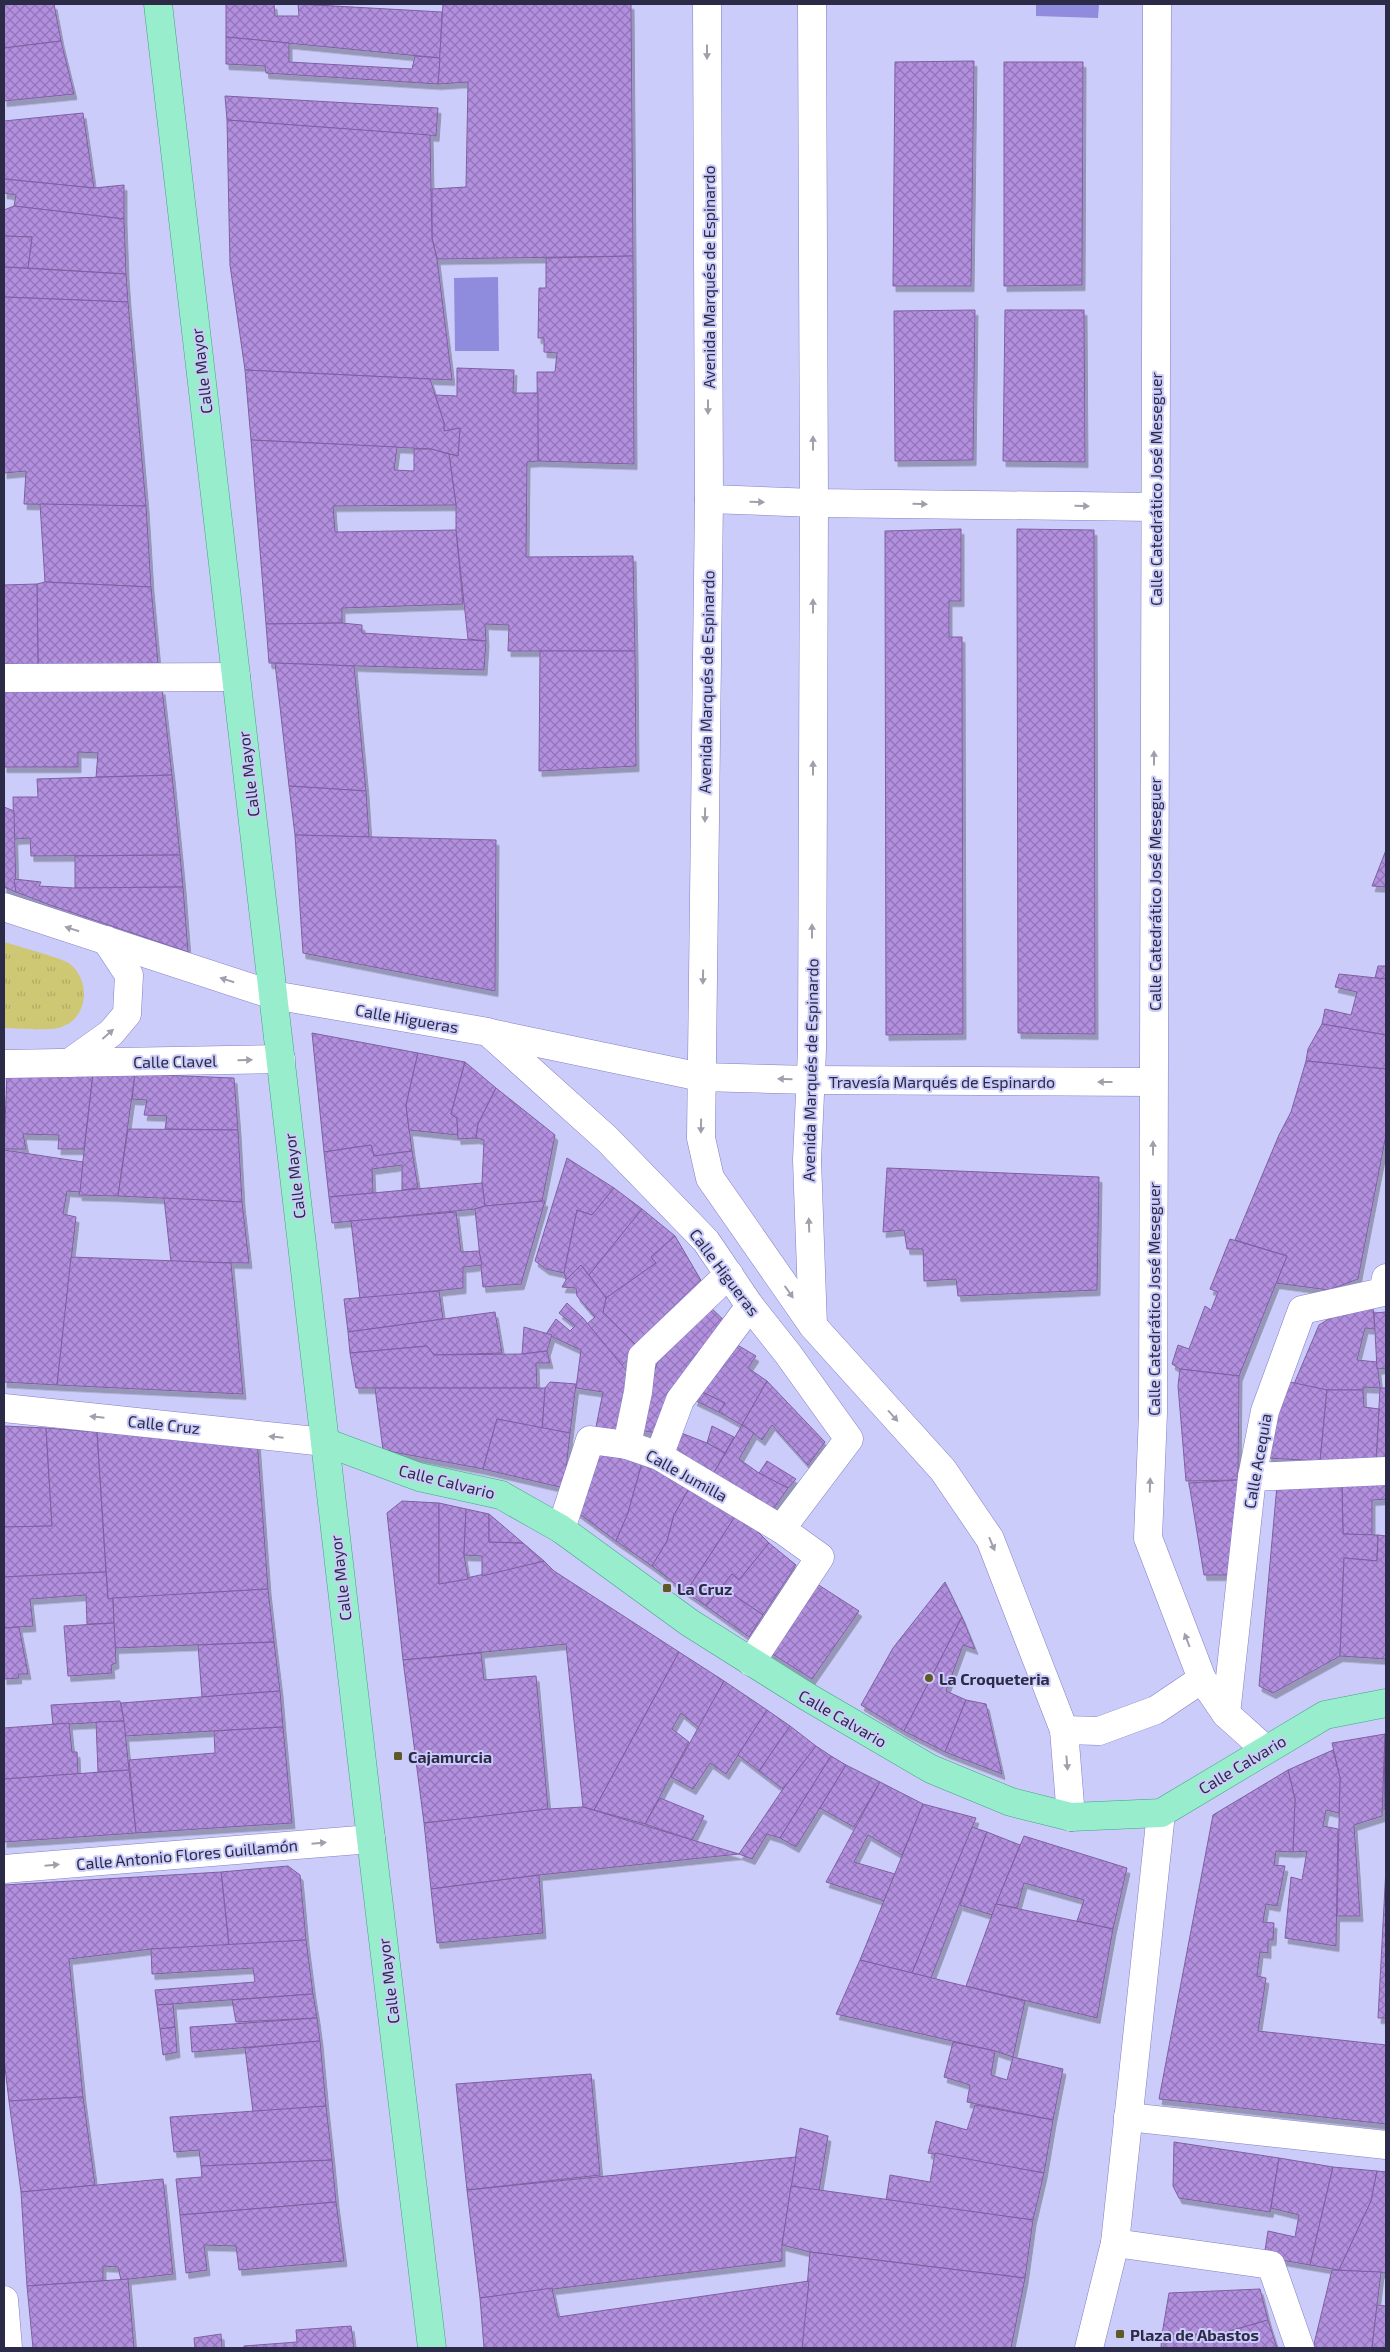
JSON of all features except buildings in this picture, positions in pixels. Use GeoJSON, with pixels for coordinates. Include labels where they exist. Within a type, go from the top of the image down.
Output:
{"type":"FeatureCollection","features":[{"type":"Feature","properties":{"kind":"main road","name":"Calle Mayor"},"geometry":{"type":"LineString","coordinates":[[158,4],[432,2348]]}},
{"type":"Feature","properties":{"kind":"main road","name":"Calle Calvario"},"geometry":{"type":"LineString","coordinates":[[325,1442],[418,1477],[501,1495],[561,1530],[690,1623],[806,1696],[931,1769],[1010,1802],[1071,1818],[1160,1813],[1325,1715],[1386,1703]]}},
{"type":"Feature","properties":{"kind":"street","name":"Avenida Marqués de Espinardo"},"geometry":{"type":"LineString","coordinates":[[707,4],[709,500],[701,1138],[710,1178],[813,1326],[943,1470],[990,1539],[1064,1730],[1071,1818]]}},
{"type":"Feature","properties":{"kind":"street","name":"Avenida Marqués de Espinardo"},"geometry":{"type":"LineString","coordinates":[[812,4],[814,504],[812,1080],[807,1160],[813,1326]]}},
{"type":"Feature","properties":{"kind":"street","name":"Calle Catedrático José Meseguer"},"geometry":{"type":"LineString","coordinates":[[1157,4],[1153,1403],[1148,1538],[1202,1679],[1226,1714],[1265,1749]]}},
{"type":"Feature","properties":{"kind":"street"},"geometry":{"type":"LineString","coordinates":[[709,500],[814,504],[1155,507]]}},
{"type":"Feature","properties":{"kind":"street"},"geometry":{"type":"LineString","coordinates":[[4,678],[236,677]]}},
{"type":"Feature","properties":{"kind":"street"},"geometry":{"type":"LineString","coordinates":[[4,907],[273,995]]}},
{"type":"Feature","properties":{"kind":"street"},"geometry":{"type":"LineString","coordinates":[[69,1063],[111,1033],[127,1014],[129,975],[106,940]]}},
{"type":"Feature","properties":{"kind":"street","name":"Calle Higueras"},"geometry":{"type":"LineString","coordinates":[[273,995],[488,1032],[607,1139],[706,1241],[750,1306],[788,1354],[850,1439],[781,1529]]}},
{"type":"Feature","properties":{"kind":"street","name":"Travesía Marqués de Espinardo"},"geometry":{"type":"LineString","coordinates":[[488,1032],[702,1077],[812,1080],[1154,1082]]}},
{"type":"Feature","properties":{"kind":"street","name":"Calle Clavel"},"geometry":{"type":"LineString","coordinates":[[4,1064],[281,1059]]}},
{"type":"Feature","properties":{"kind":"street"},"geometry":{"type":"LineString","coordinates":[[627,1445],[638,1392],[642,1357],[729,1274]]}},
{"type":"Feature","properties":{"kind":"street","name":"Calle Acequia"},"geometry":{"type":"LineString","coordinates":[[1226,1714],[1252,1477],[1265,1411],[1302,1310],[1383,1292],[1386,1278]]}},
{"type":"Feature","properties":{"kind":"street"},"geometry":{"type":"LineString","coordinates":[[659,1456],[680,1400],[750,1306]]}},
{"type":"Feature","properties":{"kind":"street","name":"Calle Cruz"},"geometry":{"type":"LineString","coordinates":[[4,1408],[325,1442]]}},
{"type":"Feature","properties":{"kind":"street","name":"Calle Jumilla"},"geometry":{"type":"LineString","coordinates":[[561,1530],[590,1440],[627,1445],[659,1456],[781,1529]]}},
{"type":"Feature","properties":{"kind":"street"},"geometry":{"type":"LineString","coordinates":[[1252,1477],[1386,1471]]}},
{"type":"Feature","properties":{"kind":"street"},"geometry":{"type":"LineString","coordinates":[[752,1662],[820,1557],[781,1529]]}},
{"type":"Feature","properties":{"kind":"street"},"geometry":{"type":"LineString","coordinates":[[1064,1730],[1099,1731],[1148,1713],[1156,1710],[1202,1679]]}},
{"type":"Feature","properties":{"kind":"street"},"geometry":{"type":"LineString","coordinates":[[1089,2348],[1115,2243],[1160,1813]]}},
{"type":"Feature","properties":{"kind":"street","name":"Calle Antonio Flores Guillamón"},"geometry":{"type":"LineString","coordinates":[[4,1870],[371,1839]]}},
{"type":"Feature","properties":{"kind":"street"},"geometry":{"type":"LineString","coordinates":[[1128,2117],[1386,2145]]}},
{"type":"Feature","properties":{"kind":"street"},"geometry":{"type":"LineString","coordinates":[[1115,2243],[1271,2265],[1300,2348]]}},
{"type":"Feature","properties":{"kind":"street"},"geometry":{"type":"LineString","coordinates":[[4,2300],[8,2348]]}},
{"type":"Feature","properties":{"kind":"green space"},"geometry":{"type":"Polygon","coordinates":[[[4,942],[49,955],[70,964],[82,981],[84,990],[84,1000],[76,1018],[68,1024],[52,1029],[4,1028],[4,942]]]}},
{"type":"Feature","properties":{"kind":"shaded area"},"geometry":{"type":"Polygon","coordinates":[[[1036,4],[1099,4],[1098,18],[1036,16],[1036,4]]]}},
{"type":"Feature","properties":{"kind":"shaded area"},"geometry":{"type":"Polygon","coordinates":[[[498,277],[499,351],[455,351],[454,278],[498,277]]]}},
{"type":"Feature","properties":{"kind":"place","name":"La Cruz"},"geometry":{"type":"Point","coordinates":[667,1588]}},
{"type":"Feature","properties":{"kind":"place","name":"La Croqueteria"},"geometry":{"type":"Point","coordinates":[929,1678]}},
{"type":"Feature","properties":{"kind":"place","name":"Cajamurcia"},"geometry":{"type":"Point","coordinates":[398,1756]}},
{"type":"Feature","properties":{"kind":"place","name":"Plaza de Abastos"},"geometry":{"type":"Point","coordinates":[1120,2334]}}]}
